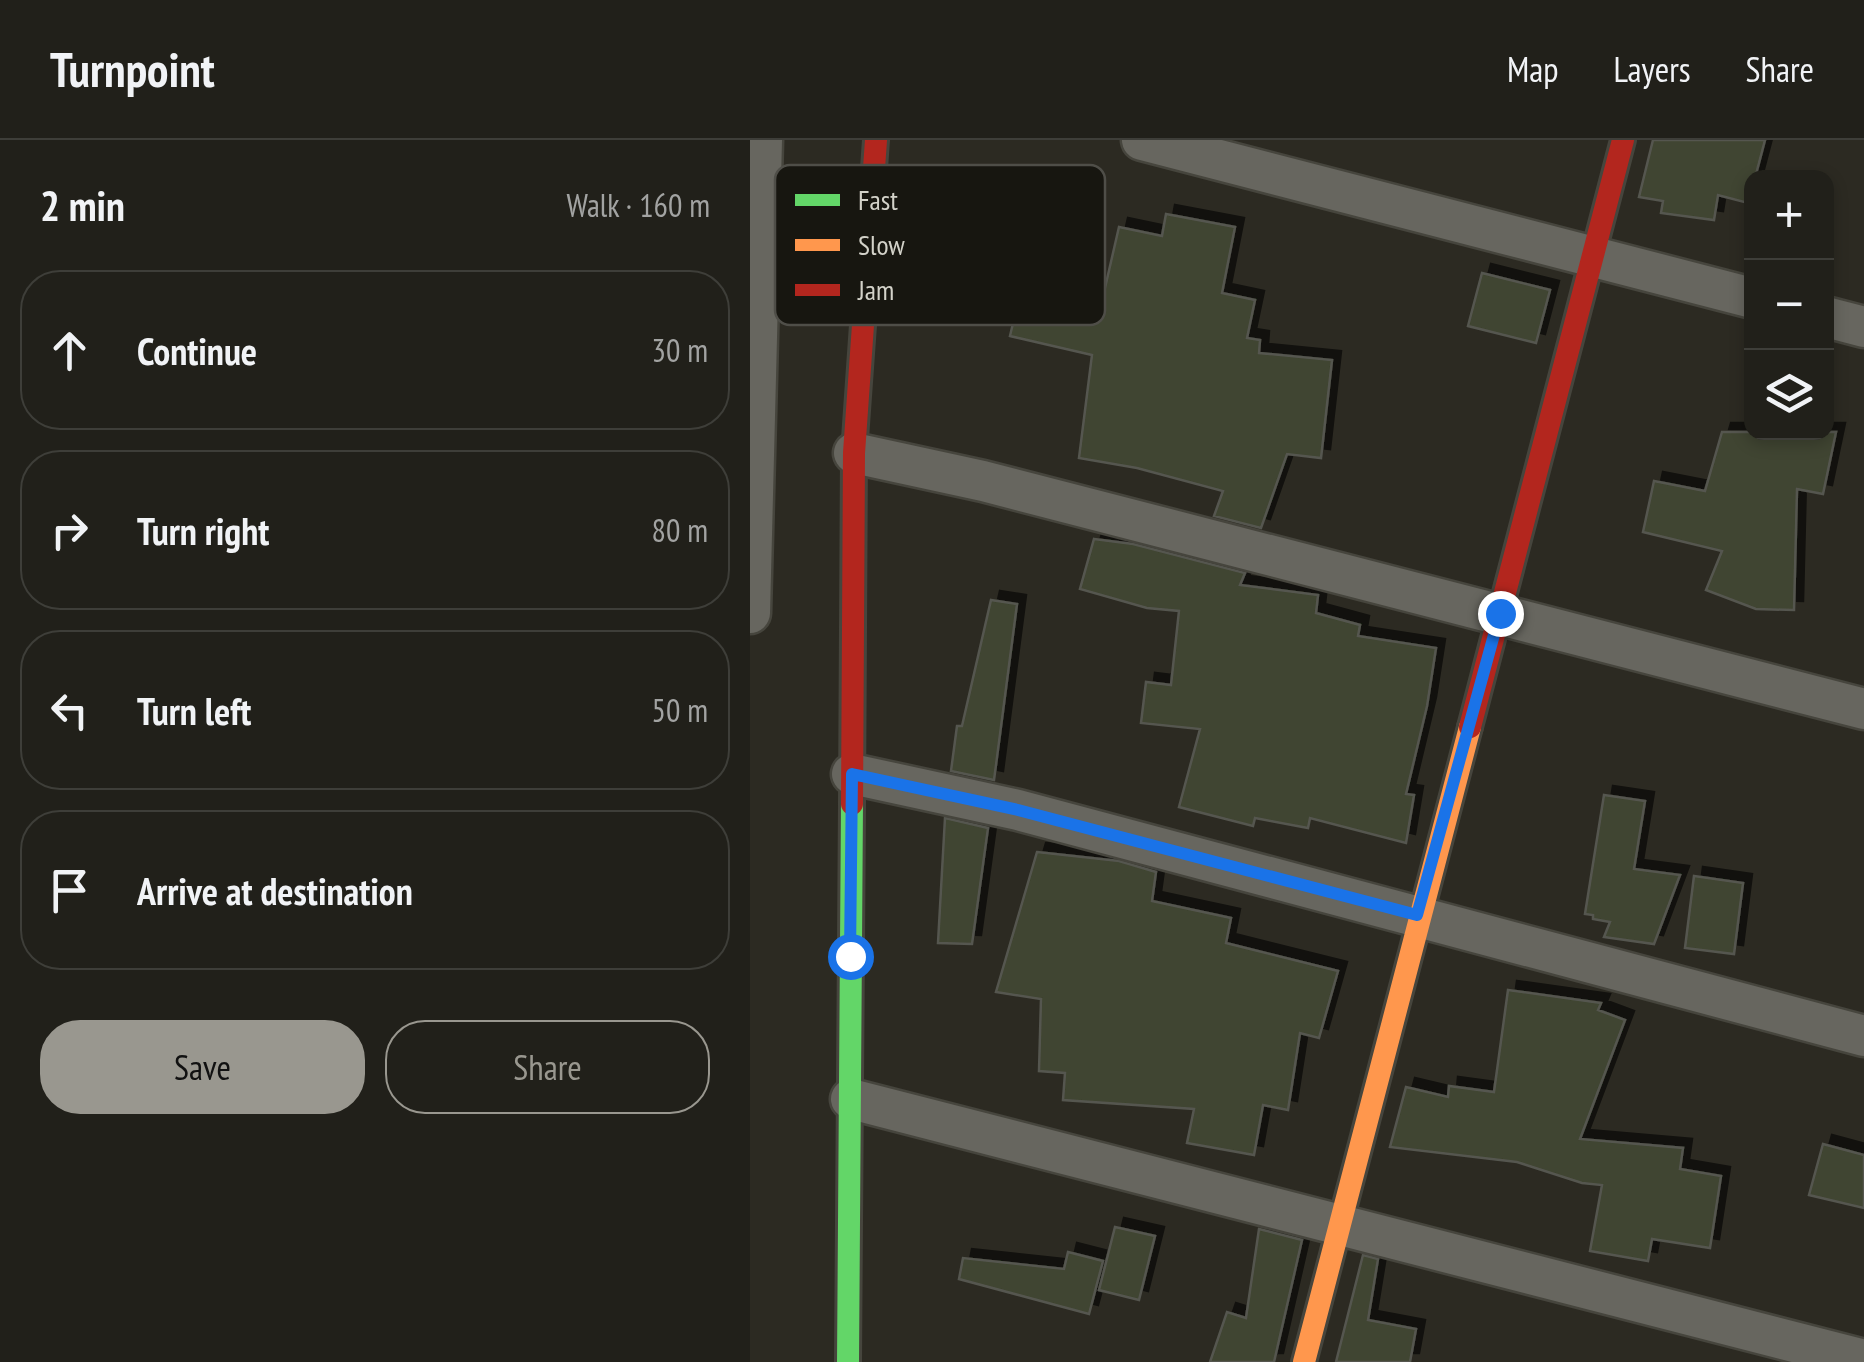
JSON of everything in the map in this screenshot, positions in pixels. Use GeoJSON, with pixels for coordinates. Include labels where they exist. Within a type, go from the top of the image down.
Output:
{"type":"FeatureCollection","features":[{"type":"Feature","properties":{"kind":"street"},"geometry":{"type":"LineString","coordinates":[[750,613],[762,140]]}},
{"type":"Feature","properties":{"kind":"street"},"geometry":{"type":"LineString","coordinates":[[874,165],[876,140]]}},
{"type":"Feature","properties":{"kind":"street"},"geometry":{"type":"LineString","coordinates":[[1142,140],[1744,296]]}},
{"type":"Feature","properties":{"kind":"street"},"geometry":{"type":"LineString","coordinates":[[1304,1362],[1417,915],[1500,613],[1588,257],[1623,140]]}},
{"type":"Feature","properties":{"kind":"street"},"geometry":{"type":"LineString","coordinates":[[1834,319],[1864,327]]}},
{"type":"Feature","properties":{"kind":"street"},"geometry":{"type":"LineString","coordinates":[[848,1362],[854,453],[863,325]]}},
{"type":"Feature","properties":{"kind":"street"},"geometry":{"type":"LineString","coordinates":[[854,453],[983,481],[1864,709]]}},
{"type":"Feature","properties":{"kind":"street"},"geometry":{"type":"LineString","coordinates":[[852,774],[1018,810],[1864,1036]]}},
{"type":"Feature","properties":{"kind":"street"},"geometry":{"type":"LineString","coordinates":[[851,1098],[1864,1360]]}},
{"type":"Feature","properties":{"kind":"building"},"geometry":{"type":"Polygon","coordinates":[[[1653,140],[1765,140],[1757,170],[1744,170],[1744,202],[1718,195],[1714,220],[1661,213],[1663,201],[1639,197],[1653,140]]]}},
{"type":"Feature","properties":{"kind":"building"},"geometry":{"type":"Polygon","coordinates":[[[1166,214],[1235,227],[1222,293],[1255,300],[1247,338],[1260,340],[1259,353],[1332,360],[1321,458],[1287,454],[1261,528],[1214,516],[1223,491],[1137,468],[1079,458],[1092,355],[1010,336],[1013,325],[1105,325],[1105,288],[1119,227],[1162,236],[1166,214]]]}},
{"type":"Feature","properties":{"kind":"building"},"geometry":{"type":"Polygon","coordinates":[[[1482,273],[1550,290],[1536,343],[1468,326],[1482,273]]]}},
{"type":"Feature","properties":{"kind":"building"},"geometry":{"type":"Polygon","coordinates":[[[1722,432],[1744,432],[1744,440],[1834,440],[1836,432],[1823,494],[1797,489],[1794,610],[1756,609],[1706,590],[1722,551],[1643,532],[1654,481],[1705,491],[1722,432]]]}},
{"type":"Feature","properties":{"kind":"building"},"geometry":{"type":"Polygon","coordinates":[[[1094,539],[1133,544],[1245,573],[1240,585],[1318,595],[1316,613],[1360,625],[1358,636],[1436,648],[1406,794],[1414,795],[1406,843],[1310,818],[1308,828],[1255,818],[1253,826],[1179,807],[1200,729],[1141,723],[1146,682],[1171,685],[1179,611],[1147,608],[1080,589],[1094,539]]]}},
{"type":"Feature","properties":{"kind":"building"},"geometry":{"type":"Polygon","coordinates":[[[991,600],[1017,604],[994,780],[951,771],[957,726],[962,726],[991,600]]]}},
{"type":"Feature","properties":{"kind":"building"},"geometry":{"type":"Polygon","coordinates":[[[1604,795],[1645,801],[1634,869],[1680,875],[1654,944],[1604,937],[1610,922],[1585,914],[1604,795]]]}},
{"type":"Feature","properties":{"kind":"building"},"geometry":{"type":"Polygon","coordinates":[[[945,818],[988,828],[972,944],[938,943],[945,818]]]}},
{"type":"Feature","properties":{"kind":"building"},"geometry":{"type":"Polygon","coordinates":[[[1037,852],[1119,861],[1156,872],[1152,901],[1231,918],[1226,943],[1338,971],[1319,1038],[1300,1033],[1288,1110],[1263,1105],[1254,1155],[1187,1143],[1194,1109],[1063,1100],[1065,1073],[1039,1071],[1041,999],[996,992],[1037,852]]]}},
{"type":"Feature","properties":{"kind":"building"},"geometry":{"type":"Polygon","coordinates":[[[1694,876],[1743,883],[1734,954],[1685,948],[1694,876]]]}},
{"type":"Feature","properties":{"kind":"building"},"geometry":{"type":"Polygon","coordinates":[[[1508,990],[1601,1003],[1598,1010],[1625,1020],[1580,1139],[1683,1148],[1680,1169],[1721,1176],[1710,1248],[1652,1239],[1648,1261],[1590,1251],[1602,1185],[1582,1183],[1517,1162],[1390,1147],[1406,1087],[1448,1097],[1449,1086],[1494,1092],[1508,990]]]}},
{"type":"Feature","properties":{"kind":"building"},"geometry":{"type":"Polygon","coordinates":[[[1823,1144],[1864,1155],[1864,1208],[1809,1195],[1823,1144]]]}},
{"type":"Feature","properties":{"kind":"building"},"geometry":{"type":"Polygon","coordinates":[[[1115,1227],[1155,1236],[1139,1300],[1099,1290],[1115,1227]]]}},
{"type":"Feature","properties":{"kind":"building"},"geometry":{"type":"Polygon","coordinates":[[[1259,1229],[1302,1240],[1274,1362],[1210,1362],[1227,1312],[1246,1318],[1259,1229]]]}},
{"type":"Feature","properties":{"kind":"building"},"geometry":{"type":"Polygon","coordinates":[[[1068,1252],[1103,1261],[1089,1314],[959,1279],[963,1258],[1064,1269],[1068,1252]]]}},
{"type":"Feature","properties":{"kind":"building"},"geometry":{"type":"Polygon","coordinates":[[[1363,1255],[1378,1259],[1368,1320],[1416,1329],[1410,1362],[1336,1362],[1363,1255]]]}},
{"type":"Feature","properties":{"kind":"traffic: fast"},"geometry":{"type":"LineString","coordinates":[[848,1362],[852,804]]}},
{"type":"Feature","properties":{"kind":"traffic: slow"},"geometry":{"type":"LineString","coordinates":[[1304,1362],[1470,727]]}},
{"type":"Feature","properties":{"kind":"traffic: jam"},"geometry":{"type":"LineString","coordinates":[[874,165],[876,140]]}},
{"type":"Feature","properties":{"kind":"traffic: jam"},"geometry":{"type":"LineString","coordinates":[[1470,727],[1623,140]]}},
{"type":"Feature","properties":{"kind":"traffic: jam"},"geometry":{"type":"LineString","coordinates":[[852,804],[854,453],[863,325]]}},
{"type":"Feature","properties":{"kind":"route"},"geometry":{"type":"LineString","coordinates":[[850,956],[852,774],[1018,810],[1417,915],[1500,613]]}}]}
